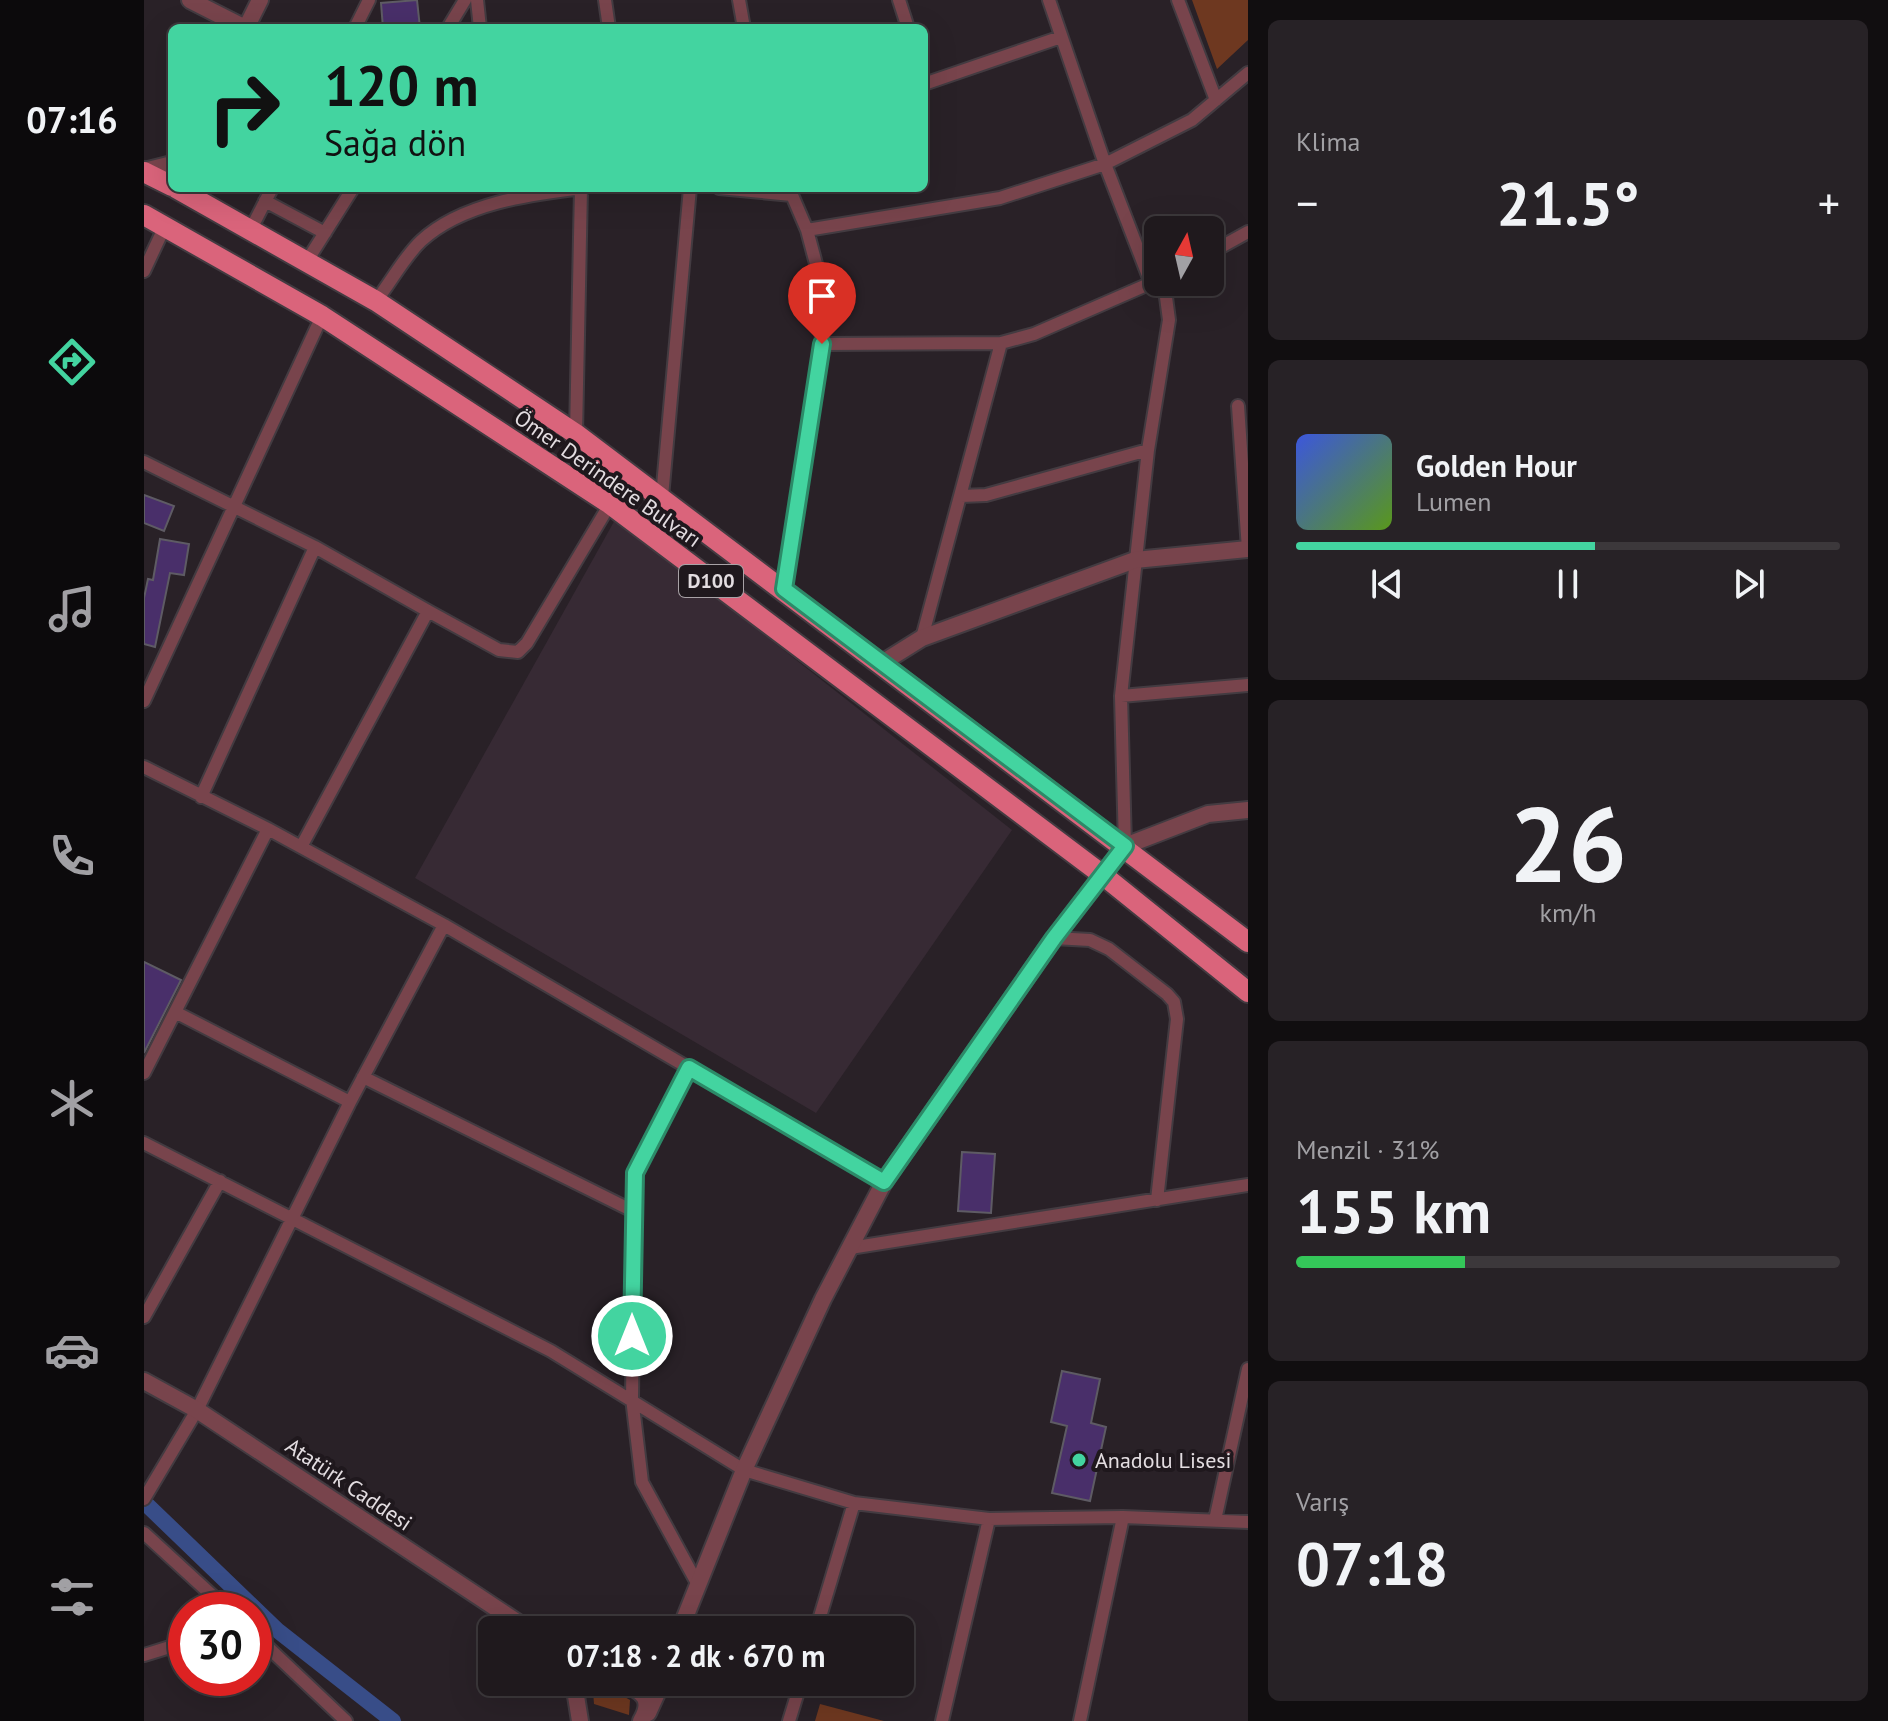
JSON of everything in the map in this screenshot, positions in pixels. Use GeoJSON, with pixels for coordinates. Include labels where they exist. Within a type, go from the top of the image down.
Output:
{"type":"FeatureCollection","features":[{"type":"Feature","properties":{"kind":"highway","name":"Ömer Derindere Bulvarı"},"geometry":{"type":"LineString","coordinates":[[144,172],[168,184]]}},
{"type":"Feature","properties":{"kind":"highway","name":"Ömer Derindere Bulvarı"},"geometry":{"type":"LineString","coordinates":[[185,192],[376,301],[576,434],[1125,846],[1248,942]]}},
{"type":"Feature","properties":{"kind":"highway","name":"Ömer Derindere Bulvarı"},"geometry":{"type":"LineString","coordinates":[[144,215],[322,316],[610,504],[1104,876],[1248,992]]}},
{"type":"Feature","properties":{"kind":"street"},"geometry":{"type":"LineString","coordinates":[[190,0],[237,24]]}},
{"type":"Feature","properties":{"kind":"street"},"geometry":{"type":"LineString","coordinates":[[247,24],[260,0]]}},
{"type":"Feature","properties":{"kind":"street"},"geometry":{"type":"LineString","coordinates":[[357,24],[369,0]]}},
{"type":"Feature","properties":{"kind":"street"},"geometry":{"type":"LineString","coordinates":[[450,24],[465,0]]}},
{"type":"Feature","properties":{"kind":"street"},"geometry":{"type":"LineString","coordinates":[[477,0],[480,24]]}},
{"type":"Feature","properties":{"kind":"street"},"geometry":{"type":"LineString","coordinates":[[605,0],[608,24]]}},
{"type":"Feature","properties":{"kind":"street"},"geometry":{"type":"LineString","coordinates":[[739,0],[743,24]]}},
{"type":"Feature","properties":{"kind":"street"},"geometry":{"type":"LineString","coordinates":[[899,0],[907,24]]}},
{"type":"Feature","properties":{"kind":"street"},"geometry":{"type":"LineString","coordinates":[[1049,0],[1105,164],[1144,251]]}},
{"type":"Feature","properties":{"kind":"street"},"geometry":{"type":"LineString","coordinates":[[1178,0],[1216,100]]}},
{"type":"Feature","properties":{"kind":"street"},"geometry":{"type":"LineString","coordinates":[[928,81],[1061,37]]}},
{"type":"Feature","properties":{"kind":"street"},"geometry":{"type":"LineString","coordinates":[[807,230],[1000,198],[1105,164],[1192,120],[1248,73]]}},
{"type":"Feature","properties":{"kind":"street"},"geometry":{"type":"LineString","coordinates":[[144,172],[168,165]]}},
{"type":"Feature","properties":{"kind":"street"},"geometry":{"type":"LineString","coordinates":[[251,229],[270,192]]}},
{"type":"Feature","properties":{"kind":"street"},"geometry":{"type":"LineString","coordinates":[[307,261],[351,192]]}},
{"type":"Feature","properties":{"kind":"street"},"geometry":{"type":"LineString","coordinates":[[508,192],[511,201]]}},
{"type":"Feature","properties":{"kind":"street"},"geometry":{"type":"LineString","coordinates":[[376,301],[422,241],[470,211],[561,192]]}},
{"type":"Feature","properties":{"kind":"street"},"geometry":{"type":"LineString","coordinates":[[576,434],[583,192]]}},
{"type":"Feature","properties":{"kind":"street"},"geometry":{"type":"LineString","coordinates":[[662,497],[690,192]]}},
{"type":"Feature","properties":{"kind":"street"},"geometry":{"type":"LineString","coordinates":[[784,589],[822,344],[819,275],[807,230],[790,192]]}},
{"type":"Feature","properties":{"kind":"street"},"geometry":{"type":"LineString","coordinates":[[265,201],[325,233]]}},
{"type":"Feature","properties":{"kind":"street"},"geometry":{"type":"LineString","coordinates":[[144,271],[165,226]]}},
{"type":"Feature","properties":{"kind":"street"},"geometry":{"type":"LineString","coordinates":[[1224,245],[1248,232]]}},
{"type":"Feature","properties":{"kind":"street"},"geometry":{"type":"LineString","coordinates":[[822,344],[1001,343],[1034,334],[1144,288]]}},
{"type":"Feature","properties":{"kind":"street"},"geometry":{"type":"LineString","coordinates":[[1125,846],[1121,696],[1148,450],[1169,320],[1162,296]]}},
{"type":"Feature","properties":{"kind":"street"},"geometry":{"type":"LineString","coordinates":[[144,701],[147,686],[236,508],[322,316]]}},
{"type":"Feature","properties":{"kind":"street"},"geometry":{"type":"LineString","coordinates":[[922,638],[1001,343]]}},
{"type":"Feature","properties":{"kind":"street"},"geometry":{"type":"LineString","coordinates":[[882,663],[922,638],[1135,560],[1248,549],[1238,406]]}},
{"type":"Feature","properties":{"kind":"street"},"geometry":{"type":"LineString","coordinates":[[961,496],[986,495],[1148,450]]}},
{"type":"Feature","properties":{"kind":"street"},"geometry":{"type":"LineString","coordinates":[[144,462],[315,547],[499,650],[518,652],[527,643],[610,504]]}},
{"type":"Feature","properties":{"kind":"street"},"geometry":{"type":"LineString","coordinates":[[201,797],[315,547]]}},
{"type":"Feature","properties":{"kind":"street"},"geometry":{"type":"LineString","coordinates":[[301,847],[428,611]]}},
{"type":"Feature","properties":{"kind":"street"},"geometry":{"type":"LineString","coordinates":[[1121,696],[1248,685]]}},
{"type":"Feature","properties":{"kind":"street"},"geometry":{"type":"LineString","coordinates":[[144,767],[268,829],[444,925],[884,1182]]}},
{"type":"Feature","properties":{"kind":"street"},"geometry":{"type":"LineString","coordinates":[[685,1616],[744,1470],[884,1182],[1054,938],[1125,846],[1208,814],[1248,810]]}},
{"type":"Feature","properties":{"kind":"street"},"geometry":{"type":"LineString","coordinates":[[144,1073],[268,829]]}},
{"type":"Feature","properties":{"kind":"street"},"geometry":{"type":"LineString","coordinates":[[148,1494],[197,1410],[350,1102],[444,925]]}},
{"type":"Feature","properties":{"kind":"street"},"geometry":{"type":"LineString","coordinates":[[1054,938],[1090,940],[1109,949],[1174,1002],[1177,1019],[1157,1200]]}},
{"type":"Feature","properties":{"kind":"street"},"geometry":{"type":"LineString","coordinates":[[175,1012],[350,1102]]}},
{"type":"Feature","properties":{"kind":"street"},"geometry":{"type":"LineString","coordinates":[[689,1068],[635,1173],[632,1398],[642,1482],[697,1583]]}},
{"type":"Feature","properties":{"kind":"street"},"geometry":{"type":"LineString","coordinates":[[363,1077],[633,1211]]}},
{"type":"Feature","properties":{"kind":"street"},"geometry":{"type":"LineString","coordinates":[[144,1143],[551,1351],[632,1398],[744,1470],[854,1503],[989,1519],[1123,1517],[1248,1522]]}},
{"type":"Feature","properties":{"kind":"street"},"geometry":{"type":"LineString","coordinates":[[145,1314],[220,1181]]}},
{"type":"Feature","properties":{"kind":"street"},"geometry":{"type":"LineString","coordinates":[[850,1248],[1248,1185]]}},
{"type":"Feature","properties":{"kind":"street"},"geometry":{"type":"LineString","coordinates":[[1215,1520],[1248,1369]]}},
{"type":"Feature","properties":{"kind":"street","name":"Atatürk Caddesi"},"geometry":{"type":"LineString","coordinates":[[144,1381],[197,1410],[507,1616]]}},
{"type":"Feature","properties":{"kind":"street"},"geometry":{"type":"LineString","coordinates":[[820,1616],[854,1503]]}},
{"type":"Feature","properties":{"kind":"street"},"geometry":{"type":"LineString","coordinates":[[1080,1721],[1123,1517]]}},
{"type":"Feature","properties":{"kind":"street"},"geometry":{"type":"LineString","coordinates":[[942,1721],[989,1519]]}},
{"type":"Feature","properties":{"kind":"street"},"geometry":{"type":"LineString","coordinates":[[144,1533],[208,1592]]}},
{"type":"Feature","properties":{"kind":"street"},"geometry":{"type":"LineString","coordinates":[[144,1655],[168,1648]]}},
{"type":"Feature","properties":{"kind":"street"},"geometry":{"type":"LineString","coordinates":[[272,1651],[346,1721]]}},
{"type":"Feature","properties":{"kind":"street"},"geometry":{"type":"LineString","coordinates":[[642,1696],[645,1717]]}},
{"type":"Feature","properties":{"kind":"street"},"geometry":{"type":"LineString","coordinates":[[645,1717],[656,1696]]}},
{"type":"Feature","properties":{"kind":"street"},"geometry":{"type":"LineString","coordinates":[[789,1721],[797,1696]]}},
{"type":"Feature","properties":{"kind":"shaded area"},"geometry":{"type":"Polygon","coordinates":[[[1192,0],[1248,0],[1248,40],[1217,69],[1192,0]]]}},
{"type":"Feature","properties":{"kind":"shaded area"},"geometry":{"type":"Polygon","coordinates":[[[616,518],[1012,830],[816,1113],[415,878],[616,518]]]}},
{"type":"Feature","properties":{"kind":"shaded area"},"geometry":{"type":"Polygon","coordinates":[[[593,1696],[623,1696],[630,1700],[629,1715],[594,1704],[593,1696]]]}},
{"type":"Feature","properties":{"kind":"shaded area"},"geometry":{"type":"Polygon","coordinates":[[[820,1704],[884,1721],[815,1721],[820,1704]]]}},
{"type":"Feature","properties":{"kind":"building"},"geometry":{"type":"Polygon","coordinates":[[[417,0],[420,24],[383,24],[381,3],[417,0]]]}},
{"type":"Feature","properties":{"kind":"building"},"geometry":{"type":"Polygon","coordinates":[[[144,495],[174,506],[164,531],[144,523],[144,495]]]}},
{"type":"Feature","properties":{"kind":"building"},"geometry":{"type":"Polygon","coordinates":[[[160,539],[189,544],[184,575],[170,573],[155,647],[144,644],[144,598],[148,579],[153,580],[160,539]]]}},
{"type":"Feature","properties":{"kind":"building"},"geometry":{"type":"Polygon","coordinates":[[[144,962],[181,980],[144,1053],[144,962]]]}},
{"type":"Feature","properties":{"kind":"building"},"geometry":{"type":"Polygon","coordinates":[[[962,1152],[995,1154],[991,1213],[958,1211],[962,1152]]]}},
{"type":"Feature","properties":{"kind":"building","name":"Anadolu Lisesi"},"geometry":{"type":"Polygon","coordinates":[[[1062,1371],[1100,1379],[1091,1423],[1106,1427],[1090,1501],[1052,1493],[1067,1426],[1051,1422],[1062,1371]]]}},
{"type":"Feature","properties":{"kind":"waterway"},"geometry":{"type":"LineString","coordinates":[[144,1502],[277,1630],[393,1721]]}},
{"type":"Feature","properties":{"kind":"place","name":"Anadolu Lisesi"},"geometry":{"type":"Point","coordinates":[1079,1460]}},
{"type":"Feature","properties":{"kind":"route"},"geometry":{"type":"LineString","coordinates":[[632,1336],[635,1173],[689,1068],[884,1182],[1054,938],[1125,846],[784,589],[822,344]]}}]}
